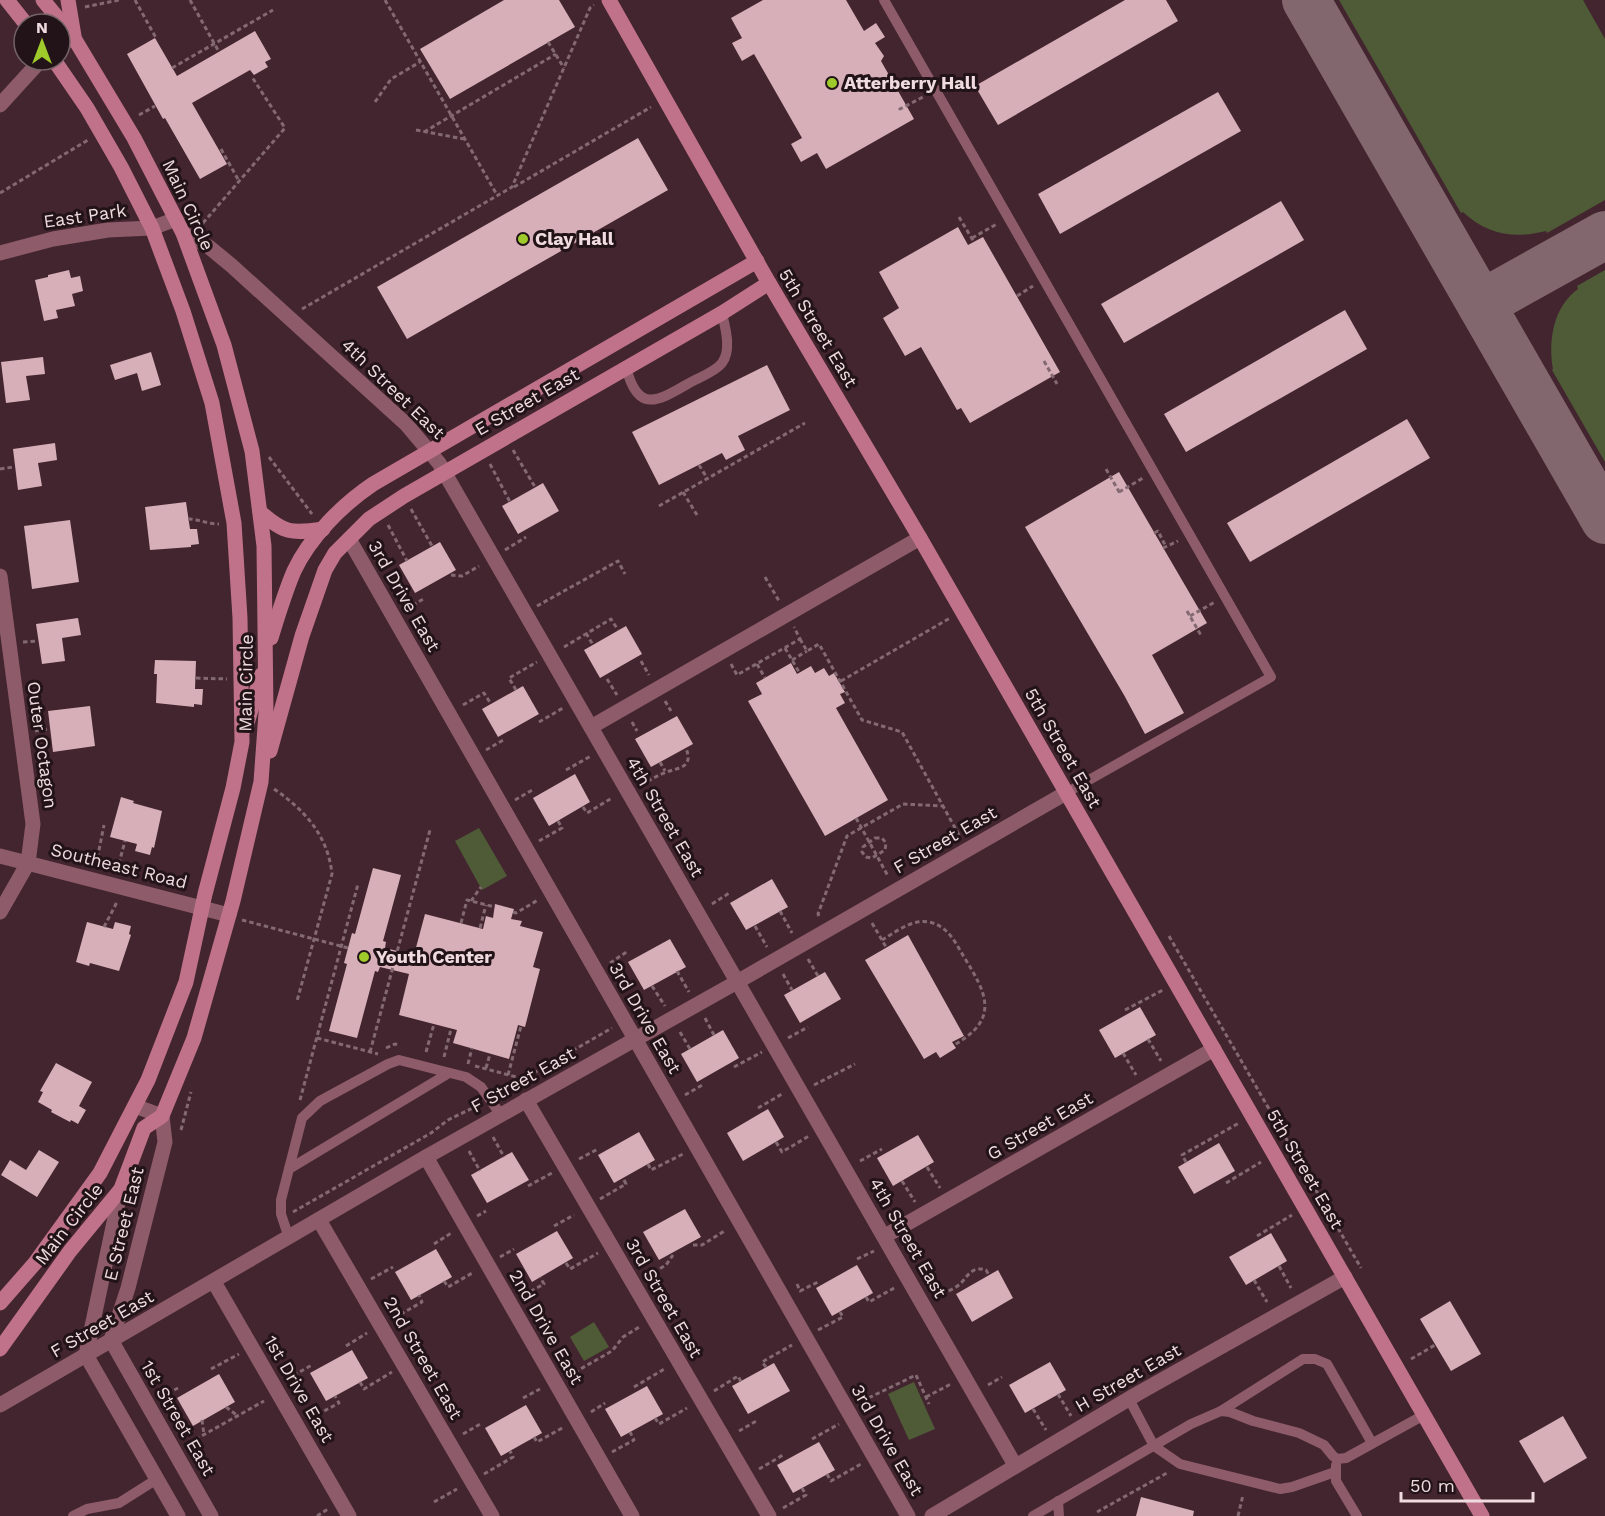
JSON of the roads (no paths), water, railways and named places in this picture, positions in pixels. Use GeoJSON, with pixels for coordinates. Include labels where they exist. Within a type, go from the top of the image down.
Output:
{"type":"FeatureCollection","features":[{"type":"Feature","properties":{"kind":"street"},"geometry":{"type":"LineString","coordinates":[[7,0],[16,12]]}},
{"type":"Feature","properties":{"kind":"street","name":"Main Circle"},"geometry":{"type":"LineString","coordinates":[[0,1349],[70,1251],[121,1189],[144,1128],[162,1116],[194,1038],[233,917],[267,785],[264,546],[252,451],[224,345],[179,226],[134,138],[74,38],[43,0]]}},
{"type":"Feature","properties":{"kind":"street","name":"5th Street East"},"geometry":{"type":"LineString","coordinates":[[609,0],[769,283],[920,538],[1482,1516]]}},
{"type":"Feature","properties":{"kind":"street"},"geometry":{"type":"LineString","coordinates":[[68,2],[74,38]]}},
{"type":"Feature","properties":{"kind":"street"},"geometry":{"type":"LineString","coordinates":[[0,105],[30,72]]}},
{"type":"Feature","properties":{"kind":"street","name":"Main Circle"},"geometry":{"type":"LineString","coordinates":[[0,1304],[35,1263],[100,1173],[148,1080],[186,982],[242,742],[239,607],[234,523],[212,403],[183,311],[152,228],[101,132],[62,72]]}},
{"type":"Feature","properties":{"kind":"street","name":"East Park"},"geometry":{"type":"LineString","coordinates":[[0,253],[53,239],[108,230],[179,226]]}},
{"type":"Feature","properties":{"kind":"street","name":"4th Street East"},"geometry":{"type":"LineString","coordinates":[[179,226],[209,247],[406,424],[430,451],[445,473],[1015,1465]]}},
{"type":"Feature","properties":{"kind":"street"},"geometry":{"type":"LineString","coordinates":[[192,258],[209,247]]}},
{"type":"Feature","properties":{"kind":"street","name":"E Street East"},"geometry":{"type":"LineString","coordinates":[[242,742],[280,608],[295,569],[323,529],[356,495],[757,261]]}},
{"type":"Feature","properties":{"kind":"street","name":"E Street East"},"geometry":{"type":"LineString","coordinates":[[267,785],[315,595],[335,553],[369,519],[404,496],[722,313],[769,283]]}},
{"type":"Feature","properties":{"kind":"street"},"geometry":{"type":"LineString","coordinates":[[260,512],[276,526],[298,533],[323,529]]}},
{"type":"Feature","properties":{"kind":"street"},"geometry":{"type":"LineString","coordinates":[[591,727],[920,538]]}},
{"type":"Feature","properties":{"kind":"street","name":"3rd Drive East"},"geometry":{"type":"LineString","coordinates":[[349,539],[908,1516]]}},
{"type":"Feature","properties":{"kind":"street","name":"Outer Octagon"},"geometry":{"type":"LineString","coordinates":[[0,576],[33,824],[28,863],[0,912]]}},
{"type":"Feature","properties":{"kind":"street","name":"F Street East"},"geometry":{"type":"LineString","coordinates":[[0,1405],[460,1137],[738,982],[1066,793]]}},
{"type":"Feature","properties":{"kind":"street","name":"Southeast Road"},"geometry":{"type":"LineString","coordinates":[[0,856],[202,906],[233,917]]}},
{"type":"Feature","properties":{"kind":"street","name":"G Street East"},"geometry":{"type":"LineString","coordinates":[[885,1236],[1214,1049]]}},
{"type":"Feature","properties":{"kind":"street","name":"3rd Street East"},"geometry":{"type":"LineString","coordinates":[[526,1100],[745,1476],[774,1513]]}},
{"type":"Feature","properties":{"kind":"street"},"geometry":{"type":"LineString","coordinates":[[135,1106],[162,1116]]}},
{"type":"Feature","properties":{"kind":"street","name":"E Street East"},"geometry":{"type":"LineString","coordinates":[[111,1340],[128,1288],[165,1142],[162,1116]]}},
{"type":"Feature","properties":{"kind":"street","name":"2nd Drive East"},"geometry":{"type":"LineString","coordinates":[[426,1157],[632,1516]]}},
{"type":"Feature","properties":{"kind":"street","name":"E Street East"},"geometry":{"type":"LineString","coordinates":[[86,1354],[121,1189]]}},
{"type":"Feature","properties":{"kind":"street","name":"2nd Street East"},"geometry":{"type":"LineString","coordinates":[[319,1220],[492,1516]]}},
{"type":"Feature","properties":{"kind":"street","name":"H Street East"},"geometry":{"type":"LineString","coordinates":[[932,1516],[1129,1399],[1345,1277]]}},
{"type":"Feature","properties":{"kind":"street","name":"1st Drive East"},"geometry":{"type":"LineString","coordinates":[[214,1282],[349,1516]]}},
{"type":"Feature","properties":{"kind":"street","name":"1st Street East"},"geometry":{"type":"LineString","coordinates":[[111,1340],[211,1516]]}},
{"type":"Feature","properties":{"kind":"street"},"geometry":{"type":"LineString","coordinates":[[86,1354],[178,1516]]}},
{"type":"Feature","properties":{"kind":"lane"},"geometry":{"type":"LineString","coordinates":[[884,0],[1271,677],[1066,793]]}},
{"type":"Feature","properties":{"kind":"lane"},"geometry":{"type":"LineString","coordinates":[[626,367],[631,387],[642,397],[653,401],[665,397],[723,362],[727,350],[727,337],[722,313]]}},
{"type":"Feature","properties":{"kind":"lane"},"geometry":{"type":"LineString","coordinates":[[289,1238],[282,1219],[281,1200],[288,1168],[302,1118],[320,1101],[399,1060],[466,1077],[482,1087],[501,1115]]}},
{"type":"Feature","properties":{"kind":"lane"},"geometry":{"type":"LineString","coordinates":[[288,1168],[449,1073]]}},
{"type":"Feature","properties":{"kind":"lane"},"geometry":{"type":"LineString","coordinates":[[1034,1516],[1191,1424],[1221,1411],[1303,1359],[1315,1359],[1328,1364],[1372,1443]]}},
{"type":"Feature","properties":{"kind":"lane"},"geometry":{"type":"LineString","coordinates":[[1129,1399],[1154,1446],[1180,1464],[1280,1489],[1335,1472]]}},
{"type":"Feature","properties":{"kind":"lane"},"geometry":{"type":"LineString","coordinates":[[1221,1411],[1230,1412],[1253,1422],[1299,1433],[1324,1445],[1337,1459],[1346,1458],[1424,1414]]}},
{"type":"Feature","properties":{"kind":"lane"},"geometry":{"type":"LineString","coordinates":[[1337,1459],[1336,1481],[1357,1516]]}},
{"type":"Feature","properties":{"kind":"lane"},"geometry":{"type":"LineString","coordinates":[[73,1516],[87,1509],[119,1503],[157,1479]]}},
{"type":"Feature","properties":{"kind":"lane"},"geometry":{"type":"LineString","coordinates":[[1058,1501],[1059,1516]]}},
{"type":"Feature","properties":{"kind":"place","name":"Atterberry Hall"},"geometry":{"type":"Point","coordinates":[832,83]}},
{"type":"Feature","properties":{"kind":"place","name":"Clay Hall"},"geometry":{"type":"Point","coordinates":[523,239]}},
{"type":"Feature","properties":{"kind":"place","name":"Youth Center"},"geometry":{"type":"Point","coordinates":[364,957]}}]}
